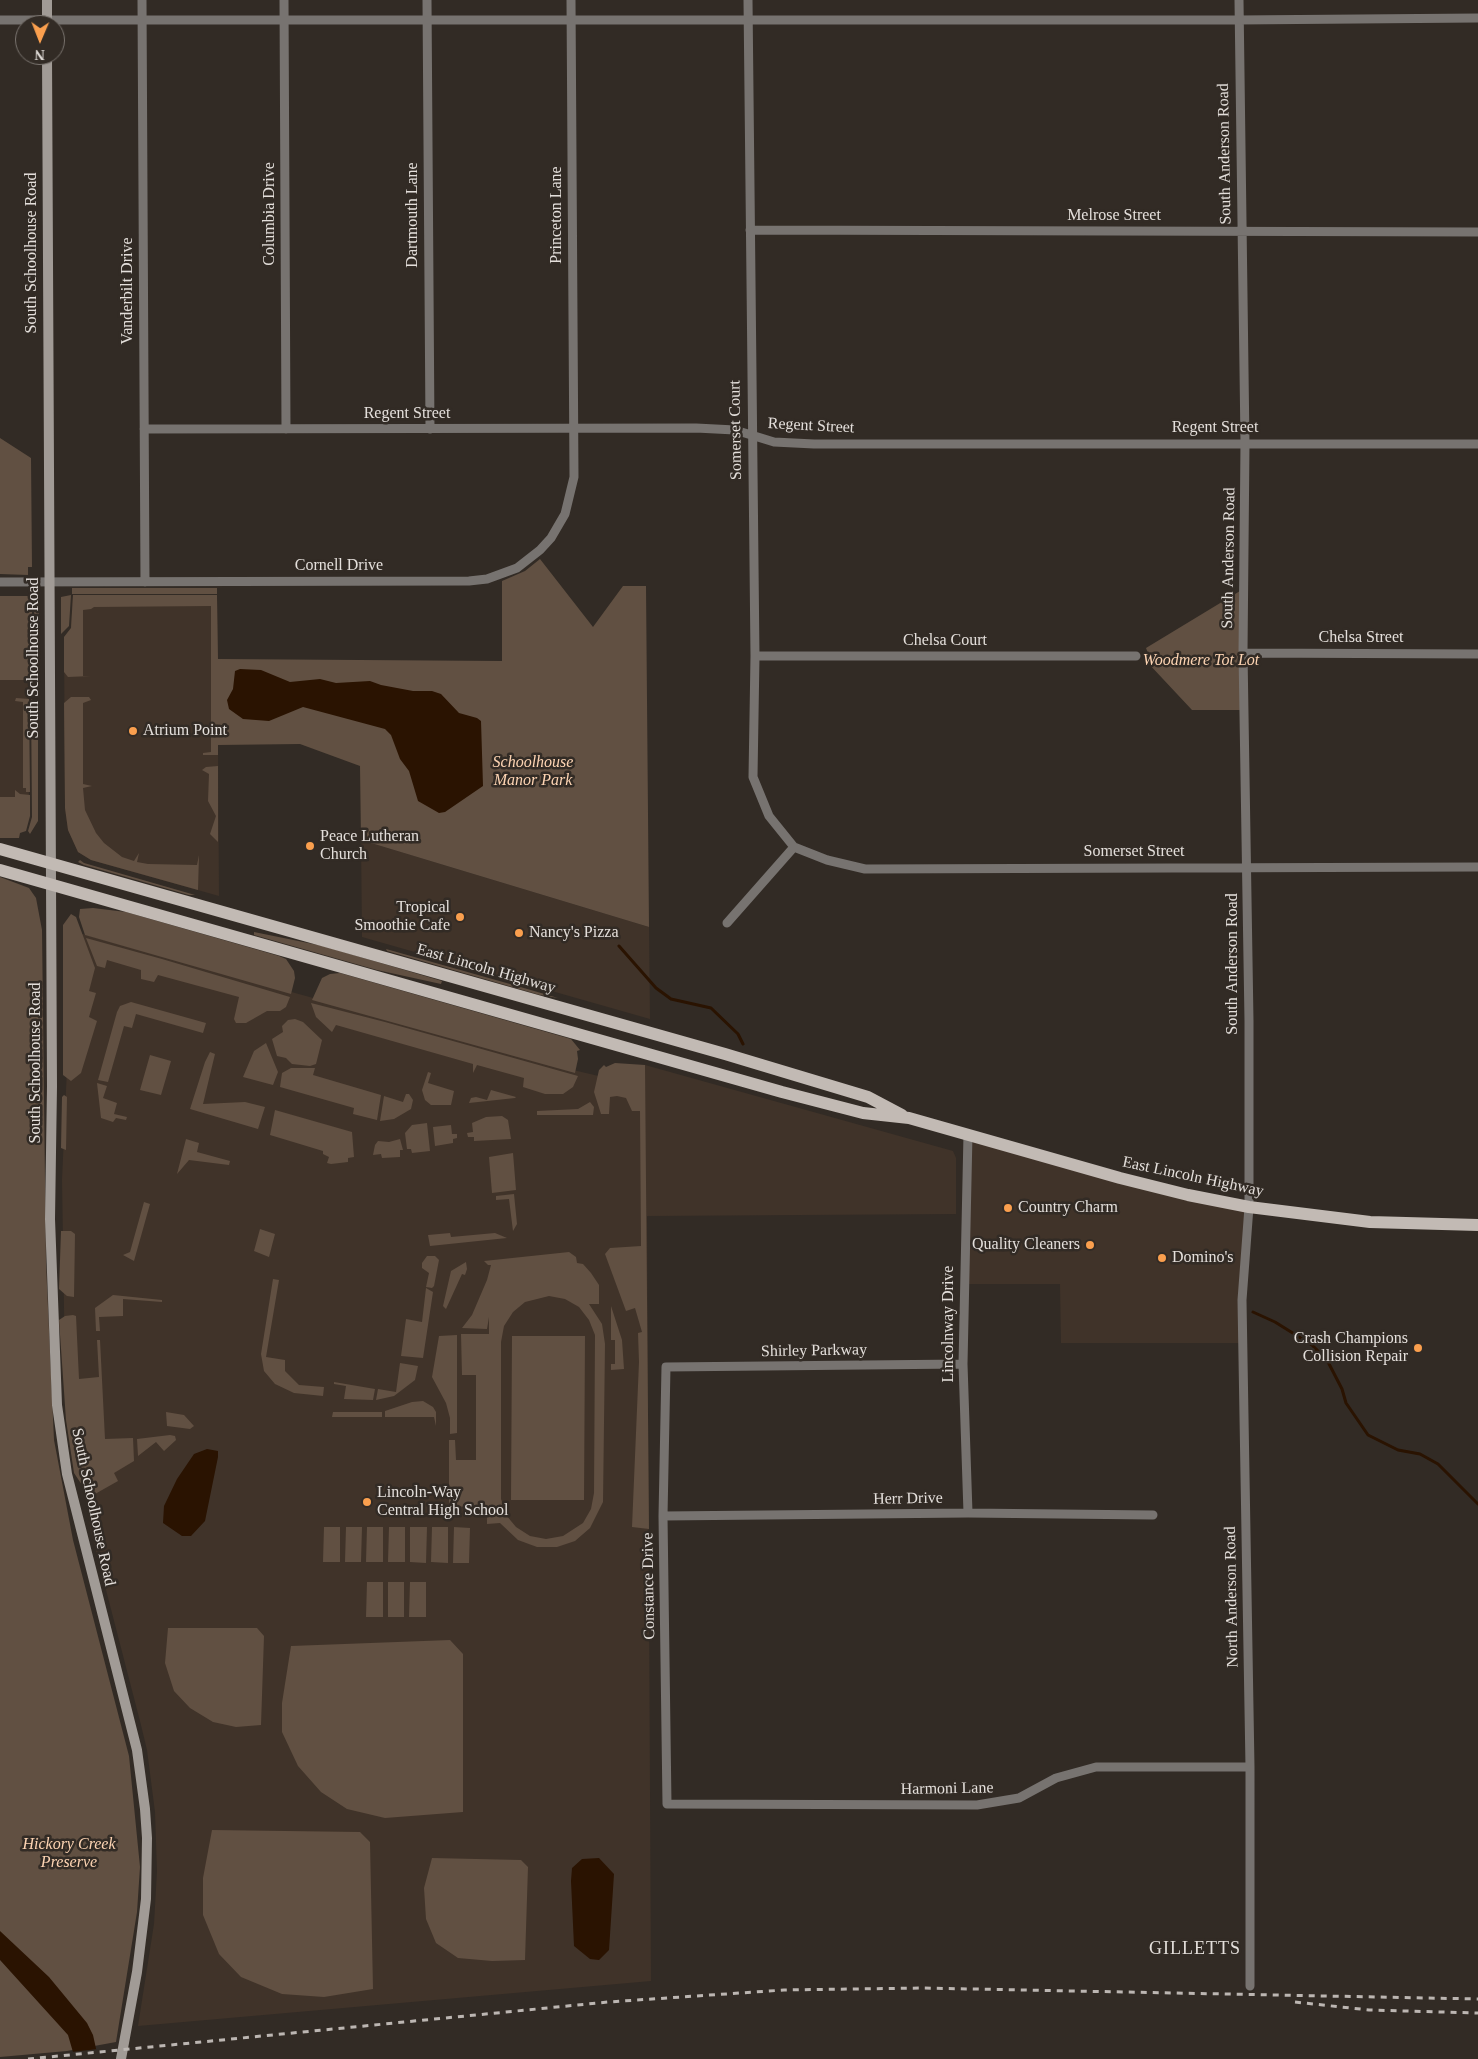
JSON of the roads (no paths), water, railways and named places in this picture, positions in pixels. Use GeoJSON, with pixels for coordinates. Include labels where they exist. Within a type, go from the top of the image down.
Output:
{"type":"FeatureCollection","features":[{"type":"Feature","properties":{"kind":"main road","name":"East Lincoln Highway"},"geometry":{"type":"LineString","coordinates":[[0,849],[734,1056],[868,1097],[909,1118]]}},
{"type":"Feature","properties":{"kind":"main road","name":"East Lincoln Highway"},"geometry":{"type":"LineString","coordinates":[[0,870],[782,1092],[864,1113],[909,1118],[1120,1178],[1249,1207],[1370,1222],[1478,1225]]}},
{"type":"Feature","properties":{"kind":"street"},"geometry":{"type":"LineString","coordinates":[[47,0],[47,15]]}},
{"type":"Feature","properties":{"kind":"street","name":"Vanderbilt Drive"},"geometry":{"type":"LineString","coordinates":[[142,0],[145,582]]}},
{"type":"Feature","properties":{"kind":"street","name":"Columbia Drive"},"geometry":{"type":"LineString","coordinates":[[284,0],[286,429]]}},
{"type":"Feature","properties":{"kind":"street","name":"Dartmouth Lane"},"geometry":{"type":"LineString","coordinates":[[427,0],[430,429]]}},
{"type":"Feature","properties":{"kind":"street","name":"Princeton Lane"},"geometry":{"type":"LineString","coordinates":[[571,0],[574,429]]}},
{"type":"Feature","properties":{"kind":"street","name":"Somerset Court"},"geometry":{"type":"LineString","coordinates":[[748,0],[751,435],[755,656],[754,777],[769,816],[794,847]]}},
{"type":"Feature","properties":{"kind":"street","name":"South Anderson Road"},"geometry":{"type":"LineString","coordinates":[[1239,0],[1241,231],[1246,443],[1243,653],[1248,868],[1249,1207]]}},
{"type":"Feature","properties":{"kind":"street"},"geometry":{"type":"LineString","coordinates":[[65,21],[142,19],[748,18],[1238,20],[1478,18]]}},
{"type":"Feature","properties":{"kind":"street"},"geometry":{"type":"LineString","coordinates":[[0,20],[15,21]]}},
{"type":"Feature","properties":{"kind":"street","name":"South Schoolhouse Road"},"geometry":{"type":"LineString","coordinates":[[47,65],[48,582],[52,1095],[50,1219],[57,1405],[67,1474],[136,1750],[147,1838],[146,1899],[142,1935],[121,2059]]}},
{"type":"Feature","properties":{"kind":"street","name":"Melrose Street"},"geometry":{"type":"LineString","coordinates":[[750,230],[1478,232]]}},
{"type":"Feature","properties":{"kind":"street","name":"Regent Street"},"geometry":{"type":"LineString","coordinates":[[144,429],[696,428],[735,430],[774,442],[814,444],[1478,444]]}},
{"type":"Feature","properties":{"kind":"street","name":"Cornell Drive"},"geometry":{"type":"LineString","coordinates":[[0,582],[469,581],[502,574],[517,568],[540,550],[551,538],[565,514],[572,490],[574,429]]}},
{"type":"Feature","properties":{"kind":"street","name":"Chelsa Street"},"geometry":{"type":"LineString","coordinates":[[1243,653],[1478,654]]}},
{"type":"Feature","properties":{"kind":"street","name":"Chelsa Court"},"geometry":{"type":"LineString","coordinates":[[755,656],[1136,656]]}},
{"type":"Feature","properties":{"kind":"street"},"geometry":{"type":"LineString","coordinates":[[727,923],[794,847]]}},
{"type":"Feature","properties":{"kind":"street","name":"Somerset Street"},"geometry":{"type":"LineString","coordinates":[[794,847],[827,860],[865,869],[1478,867]]}},
{"type":"Feature","properties":{"kind":"street","name":"Lincolnway Drive"},"geometry":{"type":"LineString","coordinates":[[968,1134],[963,1364],[968,1513]]}},
{"type":"Feature","properties":{"kind":"street","name":"North Anderson Road"},"geometry":{"type":"LineString","coordinates":[[1249,1207],[1242,1300],[1250,1767],[1250,1986]]}},
{"type":"Feature","properties":{"kind":"street","name":"Shirley Parkway"},"geometry":{"type":"LineString","coordinates":[[666,1367],[963,1364]]}},
{"type":"Feature","properties":{"kind":"street","name":"Constance Drive"},"geometry":{"type":"LineString","coordinates":[[666,1367],[663,1516],[667,1804]]}},
{"type":"Feature","properties":{"kind":"street","name":"Herr Drive"},"geometry":{"type":"LineString","coordinates":[[663,1516],[968,1513],[1153,1515]]}},
{"type":"Feature","properties":{"kind":"street","name":"Harmoni Lane"},"geometry":{"type":"LineString","coordinates":[[667,1804],[993,1804],[1019,1798],[1056,1778],[1091,1768],[1250,1767]]}},
{"type":"Feature","properties":{"kind":"waterway"},"geometry":{"type":"LineString","coordinates":[[619,946],[656,988],[671,999],[711,1008],[738,1034],[743,1044]]}},
{"type":"Feature","properties":{"kind":"waterway"},"geometry":{"type":"LineString","coordinates":[[1253,1312],[1275,1322],[1312,1345],[1327,1360],[1342,1389],[1346,1403],[1368,1435],[1398,1450],[1420,1454],[1438,1464],[1478,1504]]}},
{"type":"Feature","properties":{"kind":"railway"},"geometry":{"type":"LineString","coordinates":[[28,2059],[608,2002],[784,1990],[922,1988],[1478,1999]]}},
{"type":"Feature","properties":{"kind":"railway"},"geometry":{"type":"LineString","coordinates":[[1295,2002],[1369,2010],[1478,2013]]}},
{"type":"Feature","properties":{"kind":"place","name":"Atrium Point"},"geometry":{"type":"Point","coordinates":[133,731]}},
{"type":"Feature","properties":{"kind":"place","name":"Peace Lutheran Church"},"geometry":{"type":"Point","coordinates":[310,846]}},
{"type":"Feature","properties":{"kind":"place","name":"Tropical Smoothie Cafe"},"geometry":{"type":"Point","coordinates":[460,917]}},
{"type":"Feature","properties":{"kind":"place","name":"Nancy's Pizza"},"geometry":{"type":"Point","coordinates":[519,933]}},
{"type":"Feature","properties":{"kind":"place","name":"Country Charm"},"geometry":{"type":"Point","coordinates":[1008,1208]}},
{"type":"Feature","properties":{"kind":"place","name":"Quality Cleaners"},"geometry":{"type":"Point","coordinates":[1090,1245]}},
{"type":"Feature","properties":{"kind":"place","name":"Domino's"},"geometry":{"type":"Point","coordinates":[1162,1258]}},
{"type":"Feature","properties":{"kind":"place","name":"Crash Champions Collision Repair"},"geometry":{"type":"Point","coordinates":[1418,1348]}},
{"type":"Feature","properties":{"kind":"place","name":"Lincoln-Way Central High School"},"geometry":{"type":"Point","coordinates":[367,1502]}},
{"type":"Feature","properties":{"kind":"district","name":"GILLETTS"},"geometry":{"type":"Point","coordinates":[1195,1949]}},
{"type":"Feature","properties":{"kind":"park label","name":"Woodmere Tot Lot"},"geometry":{"type":"Point","coordinates":[1201,661]}},
{"type":"Feature","properties":{"kind":"park label","name":"Schoolhouse Manor Park"},"geometry":{"type":"Point","coordinates":[533,772]}},
{"type":"Feature","properties":{"kind":"park label","name":"Hickory Creek Preserve"},"geometry":{"type":"Point","coordinates":[69,1854]}}]}
